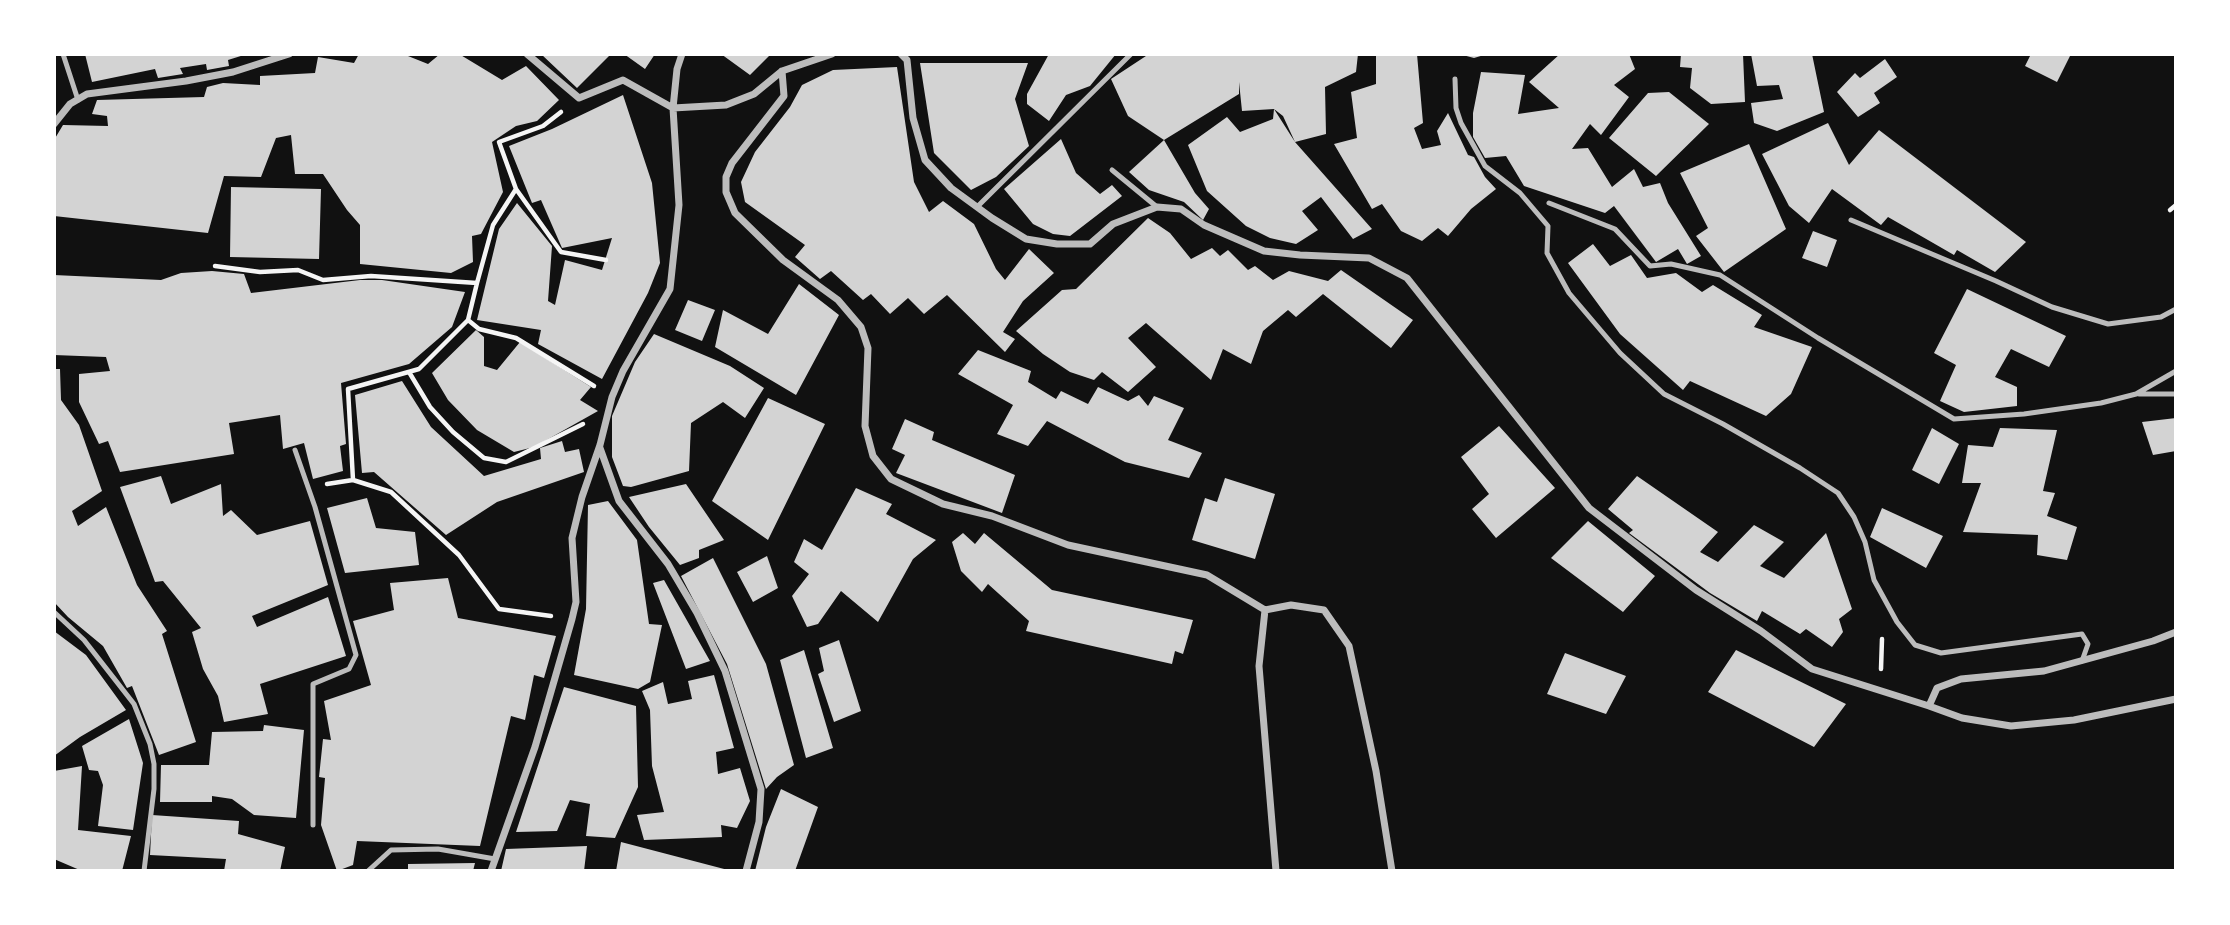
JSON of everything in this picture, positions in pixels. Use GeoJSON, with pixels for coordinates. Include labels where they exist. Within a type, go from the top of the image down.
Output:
{"type":"FeatureCollection","features":[{"type":"Feature","properties":{"kind":"street"},"geometry":{"type":"LineString","coordinates":[[54,124],[71,104],[87,94],[186,82],[233,72],[289,54]]}},
{"type":"Feature","properties":{"kind":"street"},"geometry":{"type":"LineString","coordinates":[[527,54],[579,98],[623,80],[673,108],[726,105],[754,94],[782,71],[832,54]]}},
{"type":"Feature","properties":{"kind":"street"},"geometry":{"type":"LineString","coordinates":[[491,871],[535,747],[572,619],[576,602],[572,538],[612,397],[623,371],[671,285],[679,205],[673,108],[677,69],[682,54]]}},
{"type":"Feature","properties":{"kind":"street"},"geometry":{"type":"LineString","coordinates":[[901,54],[907,60],[913,118],[925,160],[951,188],[1026,239],[1057,244],[1090,244],[1113,225],[1157,208],[1181,209],[1204,225],[1264,251],[1369,258],[1407,278],[1589,508],[1696,590],[1760,631],[1812,669],[1962,718],[2011,726],[2074,720],[2176,699]]}},
{"type":"Feature","properties":{"kind":"street"},"geometry":{"type":"LineString","coordinates":[[782,71],[784,96],[732,163],[726,177],[726,192],[735,213],[783,260],[838,300],[861,327],[868,348],[865,426],[873,456],[891,479],[943,503],[992,516],[1068,545],[1207,575],[1265,610],[1291,604],[1324,610],[1349,646],[1376,771],[1392,871]]}},
{"type":"Feature","properties":{"kind":"street"},"geometry":{"type":"LineString","coordinates":[[600,445],[600,453],[619,501],[668,564],[697,613],[725,671],[761,789],[759,822],[746,871]]}},
{"type":"Feature","properties":{"kind":"street"},"geometry":{"type":"LineString","coordinates":[[1265,610],[1259,666],[1276,871]]}},
{"type":"Feature","properties":{"kind":"street"},"geometry":{"type":"LineString","coordinates":[[1929,706],[1937,688],[1961,678],[2044,671],[2176,632]]}},
{"type":"Feature","properties":{"kind":"lane"},"geometry":{"type":"LineString","coordinates":[[63,54],[78,100]]}},
{"type":"Feature","properties":{"kind":"lane"},"geometry":{"type":"LineString","coordinates":[[977,207],[1131,54]]}},
{"type":"Feature","properties":{"kind":"lane"},"geometry":{"type":"LineString","coordinates":[[1455,79],[1456,108],[1461,122],[1485,166],[1520,193],[1548,226],[1547,253],[1569,293],[1620,353],[1664,394],[1800,468],[1838,494],[1854,517],[1866,542],[1874,580],[1897,622],[1915,645],[1941,653],[2082,634],[2088,645],[2082,661]]}},
{"type":"Feature","properties":{"kind":"lane"},"geometry":{"type":"LineString","coordinates":[[1112,170],[1157,208]]}},
{"type":"Feature","properties":{"kind":"lane"},"geometry":{"type":"LineString","coordinates":[[1549,203],[1615,229],[1650,266],[1671,264],[1720,275],[1818,338],[1954,419],[2024,414],[2101,403],[2136,394],[2176,394]]}},
{"type":"Feature","properties":{"kind":"lane"},"geometry":{"type":"LineString","coordinates":[[1851,220],[2052,307],[2108,324],[2161,317],[2176,309]]}},
{"type":"Feature","properties":{"kind":"lane"},"geometry":{"type":"LineString","coordinates":[[2136,394],[2176,371]]}},
{"type":"Feature","properties":{"kind":"lane"},"geometry":{"type":"LineString","coordinates":[[295,450],[315,507],[356,655],[349,670],[313,684],[313,825]]}},
{"type":"Feature","properties":{"kind":"lane"},"geometry":{"type":"LineString","coordinates":[[54,612],[85,639],[134,704],[150,744],[154,764],[154,789],[144,871]]}},
{"type":"Feature","properties":{"kind":"lane"},"geometry":{"type":"LineString","coordinates":[[368,871],[391,850],[438,849],[495,859]]}},
{"type":"Feature","properties":{"kind":"path"},"geometry":{"type":"LineString","coordinates":[[579,98],[543,125],[499,142],[516,189],[561,251],[607,260]]}},
{"type":"Feature","properties":{"kind":"path"},"geometry":{"type":"LineString","coordinates":[[516,189],[493,225],[468,320],[419,369],[348,389],[354,480],[391,492],[459,555],[499,609],[572,619]]}},
{"type":"Feature","properties":{"kind":"path"},"geometry":{"type":"LineString","coordinates":[[2170,210],[2176,205]]}},
{"type":"Feature","properties":{"kind":"path"},"geometry":{"type":"LineString","coordinates":[[215,266],[260,272],[298,270],[323,280],[371,276],[477,284]]}},
{"type":"Feature","properties":{"kind":"path"},"geometry":{"type":"LineString","coordinates":[[468,320],[479,329],[516,338],[612,397]]}},
{"type":"Feature","properties":{"kind":"path"},"geometry":{"type":"LineString","coordinates":[[410,372],[430,407],[453,432],[484,458],[506,462],[610,411]]}},
{"type":"Feature","properties":{"kind":"building"},"geometry":{"type":"Polygon","coordinates":[[[85,54],[244,55],[228,60],[229,66],[207,70],[206,64],[180,68],[183,74],[158,78],[155,69],[92,82],[85,54]]]}},
{"type":"Feature","properties":{"kind":"building"},"geometry":{"type":"Polygon","coordinates":[[[359,54],[403,54],[428,64],[440,54],[459,54],[502,80],[526,66],[559,100],[537,121],[516,126],[492,142],[503,192],[481,234],[472,236],[473,262],[451,273],[360,264],[360,225],[323,174],[295,174],[291,135],[276,138],[261,177],[224,176],[208,233],[54,216],[54,140],[63,125],[108,126],[107,116],[92,114],[97,100],[204,97],[207,87],[223,83],[260,85],[260,76],[315,73],[318,57],[354,63],[359,54]]]}},
{"type":"Feature","properties":{"kind":"building"},"geometry":{"type":"Polygon","coordinates":[[[541,54],[607,54],[609,56],[577,88],[541,54]]]}},
{"type":"Feature","properties":{"kind":"building"},"geometry":{"type":"Polygon","coordinates":[[[624,54],[655,54],[645,69],[624,54]]]}},
{"type":"Feature","properties":{"kind":"building"},"geometry":{"type":"Polygon","coordinates":[[[721,54],[771,54],[750,75],[721,54]]]}},
{"type":"Feature","properties":{"kind":"building"},"geometry":{"type":"Polygon","coordinates":[[[1049,54],[1116,54],[1090,86],[1066,95],[1049,121],[1027,104],[1027,94],[1049,54]]]}},
{"type":"Feature","properties":{"kind":"building"},"geometry":{"type":"Polygon","coordinates":[[[1149,54],[1358,54],[1356,72],[1325,87],[1326,134],[1295,142],[1283,116],[1274,109],[1242,111],[1239,82],[1239,94],[1164,140],[1128,116],[1111,79],[1149,54]]]}},
{"type":"Feature","properties":{"kind":"building"},"geometry":{"type":"Polygon","coordinates":[[[1376,54],[1417,54],[1423,123],[1414,128],[1422,149],[1441,145],[1437,131],[1448,113],[1468,155],[1474,157],[1485,177],[1496,189],[1471,209],[1448,236],[1438,228],[1422,241],[1401,231],[1382,204],[1372,209],[1334,144],[1357,138],[1351,92],[1376,84],[1376,54]]]}},
{"type":"Feature","properties":{"kind":"building"},"geometry":{"type":"Polygon","coordinates":[[[1459,54],[1484,54],[1484,55],[1474,58],[1459,54]]]}},
{"type":"Feature","properties":{"kind":"building"},"geometry":{"type":"Polygon","coordinates":[[[1560,54],[1629,54],[1635,69],[1614,85],[1629,97],[1601,135],[1590,124],[1572,149],[1588,148],[1612,187],[1634,169],[1643,187],[1660,183],[1668,203],[1701,256],[1687,264],[1678,249],[1656,262],[1614,206],[1605,213],[1524,186],[1506,156],[1485,158],[1473,137],[1473,113],[1481,72],[1525,75],[1518,114],[1559,108],[1529,82],[1560,54]]]}},
{"type":"Feature","properties":{"kind":"building"},"geometry":{"type":"Polygon","coordinates":[[[1681,54],[1743,54],[1745,102],[1711,104],[1690,88],[1692,68],[1680,67],[1681,54]]]}},
{"type":"Feature","properties":{"kind":"building"},"geometry":{"type":"Polygon","coordinates":[[[1751,54],[1812,54],[1824,112],[1777,131],[1754,123],[1751,103],[1783,99],[1779,85],[1757,86],[1751,54]]]}},
{"type":"Feature","properties":{"kind":"building"},"geometry":{"type":"Polygon","coordinates":[[[2031,54],[2071,54],[2057,82],[2025,66],[2031,54]]]}},
{"type":"Feature","properties":{"kind":"building"},"geometry":{"type":"Polygon","coordinates":[[[1885,59],[1897,77],[1874,93],[1880,103],[1858,117],[1837,92],[1855,73],[1860,78],[1885,59]]]}},
{"type":"Feature","properties":{"kind":"building"},"geometry":{"type":"Polygon","coordinates":[[[920,63],[1028,63],[1015,99],[1029,146],[996,177],[971,190],[934,153],[920,63]]]}},
{"type":"Feature","properties":{"kind":"building"},"geometry":{"type":"Polygon","coordinates":[[[897,67],[914,182],[929,212],[943,201],[974,224],[996,269],[1005,280],[1029,249],[1054,273],[1023,301],[1003,332],[1015,339],[1005,352],[947,295],[924,314],[908,298],[890,314],[871,294],[863,300],[831,271],[820,279],[795,257],[805,245],[745,202],[741,182],[755,152],[790,107],[802,85],[833,70],[897,67]]]}},
{"type":"Feature","properties":{"kind":"building"},"geometry":{"type":"Polygon","coordinates":[[[1669,92],[1709,124],[1656,176],[1609,138],[1648,93],[1669,92]]]}},
{"type":"Feature","properties":{"kind":"building"},"geometry":{"type":"Polygon","coordinates":[[[623,95],[652,183],[660,263],[648,293],[602,379],[538,344],[541,330],[477,320],[499,229],[517,203],[552,246],[548,301],[555,305],[565,260],[602,270],[612,238],[562,248],[541,200],[532,203],[509,146],[623,95]]]}},
{"type":"Feature","properties":{"kind":"building"},"geometry":{"type":"Polygon","coordinates":[[[1274,109],[1295,142],[1372,229],[1353,239],[1321,197],[1302,211],[1318,230],[1296,244],[1270,238],[1246,226],[1207,191],[1188,145],[1227,117],[1240,132],[1273,119],[1274,109]]]}},
{"type":"Feature","properties":{"kind":"building"},"geometry":{"type":"Polygon","coordinates":[[[1828,123],[1849,165],[1879,130],[2026,242],[1995,272],[1957,250],[1954,255],[1888,217],[1881,225],[1832,189],[1809,223],[1789,206],[1762,154],[1828,123]]]}},
{"type":"Feature","properties":{"kind":"building"},"geometry":{"type":"Polygon","coordinates":[[[1061,139],[1076,173],[1100,194],[1112,185],[1122,196],[1070,236],[1053,234],[1033,224],[1004,189],[1061,139]]]}},
{"type":"Feature","properties":{"kind":"building"},"geometry":{"type":"Polygon","coordinates":[[[1164,140],[1195,193],[1209,209],[1203,220],[1184,202],[1149,190],[1129,172],[1164,140]]]}},
{"type":"Feature","properties":{"kind":"building"},"geometry":{"type":"Polygon","coordinates":[[[1749,144],[1786,229],[1724,272],[1696,236],[1708,228],[1680,173],[1749,144]]]}},
{"type":"Feature","properties":{"kind":"building"},"geometry":{"type":"Polygon","coordinates":[[[231,187],[321,189],[319,259],[230,257],[231,187]]]}},
{"type":"Feature","properties":{"kind":"building"},"geometry":{"type":"Polygon","coordinates":[[[1148,218],[1170,233],[1191,259],[1212,248],[1220,256],[1228,250],[1248,270],[1255,266],[1273,280],[1289,271],[1328,281],[1341,270],[1413,320],[1391,348],[1323,294],[1296,317],[1288,310],[1263,331],[1251,364],[1223,349],[1211,380],[1146,323],[1128,338],[1156,367],[1128,392],[1102,372],[1094,380],[1070,372],[1016,331],[1062,290],[1076,289],[1148,218]]]}},
{"type":"Feature","properties":{"kind":"building"},"geometry":{"type":"Polygon","coordinates":[[[1813,231],[1837,240],[1827,267],[1802,258],[1813,231]]]}},
{"type":"Feature","properties":{"kind":"building"},"geometry":{"type":"Polygon","coordinates":[[[1593,244],[1610,266],[1631,255],[1647,278],[1676,273],[1702,292],[1713,285],[1762,315],[1754,327],[1812,347],[1791,394],[1766,416],[1690,381],[1683,390],[1620,334],[1568,263],[1593,244]]]}},
{"type":"Feature","properties":{"kind":"building"},"geometry":{"type":"Polygon","coordinates":[[[212,271],[244,274],[251,293],[360,280],[382,280],[465,292],[452,327],[409,364],[341,383],[346,444],[340,446],[343,471],[313,479],[304,443],[283,449],[280,415],[229,423],[234,454],[120,472],[108,441],[99,444],[79,402],[79,374],[110,371],[106,357],[54,355],[54,275],[161,280],[181,273],[212,271]]]}},
{"type":"Feature","properties":{"kind":"building"},"geometry":{"type":"Polygon","coordinates":[[[799,284],[839,315],[796,395],[715,347],[723,310],[768,334],[799,284]]]}},
{"type":"Feature","properties":{"kind":"building"},"geometry":{"type":"Polygon","coordinates":[[[1967,289],[2066,336],[2049,367],[2011,349],[1995,377],[2017,387],[2017,406],[1964,412],[1940,401],[1956,365],[1934,353],[1967,289]]]}},
{"type":"Feature","properties":{"kind":"building"},"geometry":{"type":"Polygon","coordinates":[[[688,300],[715,310],[702,341],[675,330],[688,300]]]}},
{"type":"Feature","properties":{"kind":"building"},"geometry":{"type":"Polygon","coordinates":[[[476,330],[484,337],[484,366],[497,370],[520,342],[591,387],[580,400],[598,411],[534,447],[514,452],[477,430],[448,400],[432,373],[476,330]]]}},
{"type":"Feature","properties":{"kind":"building"},"geometry":{"type":"Polygon","coordinates":[[[654,334],[730,366],[764,388],[745,418],[723,402],[691,423],[689,471],[631,487],[623,486],[612,457],[612,416],[635,362],[654,334]]]}},
{"type":"Feature","properties":{"kind":"building"},"geometry":{"type":"Polygon","coordinates":[[[978,350],[1031,371],[1028,382],[1056,399],[1061,391],[1088,404],[1098,387],[1128,401],[1139,395],[1148,406],[1154,396],[1184,408],[1168,440],[1202,453],[1189,478],[1125,462],[1047,421],[1028,446],[997,434],[1013,405],[958,374],[978,350]]]}},
{"type":"Feature","properties":{"kind":"building"},"geometry":{"type":"Polygon","coordinates":[[[54,369],[60,369],[61,400],[79,425],[102,491],[72,511],[78,526],[106,507],[137,585],[167,631],[162,634],[196,742],[159,755],[132,686],[127,688],[103,646],[54,602],[54,369]]]}},
{"type":"Feature","properties":{"kind":"building"},"geometry":{"type":"Polygon","coordinates":[[[402,381],[431,427],[484,476],[541,459],[540,448],[562,441],[565,452],[579,449],[584,472],[497,502],[446,535],[374,472],[362,473],[355,395],[402,381]]]}},
{"type":"Feature","properties":{"kind":"building"},"geometry":{"type":"Polygon","coordinates":[[[768,398],[825,424],[768,540],[712,501],[768,398]]]}},
{"type":"Feature","properties":{"kind":"building"},"geometry":{"type":"Polygon","coordinates":[[[2176,418],[2176,451],[2153,455],[2142,422],[2176,418]]]}},
{"type":"Feature","properties":{"kind":"building"},"geometry":{"type":"Polygon","coordinates":[[[905,419],[934,432],[932,440],[1015,475],[1002,513],[896,473],[905,455],[892,449],[905,419]]]}},
{"type":"Feature","properties":{"kind":"building"},"geometry":{"type":"Polygon","coordinates":[[[1499,426],[1555,488],[1496,538],[1472,509],[1489,494],[1461,457],[1499,426]]]}},
{"type":"Feature","properties":{"kind":"building"},"geometry":{"type":"Polygon","coordinates":[[[1932,428],[1959,444],[1939,484],[1912,470],[1932,428]]]}},
{"type":"Feature","properties":{"kind":"building"},"geometry":{"type":"Polygon","coordinates":[[[2000,428],[2057,430],[2043,491],[2055,493],[2047,516],[2077,527],[2067,560],[2037,555],[2038,535],[1963,532],[1981,483],[1962,483],[1968,445],[1993,447],[2000,428]]]}},
{"type":"Feature","properties":{"kind":"building"},"geometry":{"type":"Polygon","coordinates":[[[161,476],[171,504],[221,484],[223,516],[231,510],[257,535],[310,521],[328,585],[252,616],[257,627],[328,597],[346,656],[260,684],[268,714],[224,722],[218,696],[203,669],[192,632],[201,628],[163,581],[155,582],[120,487],[161,476]]]}},
{"type":"Feature","properties":{"kind":"building"},"geometry":{"type":"Polygon","coordinates":[[[1637,476],[1718,532],[1700,552],[1718,562],[1754,525],[1784,542],[1760,566],[1784,578],[1826,533],[1852,609],[1839,619],[1843,632],[1832,647],[1806,629],[1800,634],[1762,611],[1757,621],[1710,593],[1629,533],[1633,530],[1608,509],[1637,476]]]}},
{"type":"Feature","properties":{"kind":"building"},"geometry":{"type":"Polygon","coordinates":[[[1225,478],[1275,494],[1255,559],[1192,540],[1205,498],[1217,502],[1225,478]]]}},
{"type":"Feature","properties":{"kind":"building"},"geometry":{"type":"Polygon","coordinates":[[[686,484],[724,540],[699,550],[699,558],[680,565],[629,497],[686,484]]]}},
{"type":"Feature","properties":{"kind":"building"},"geometry":{"type":"Polygon","coordinates":[[[856,488],[892,504],[886,514],[936,540],[913,559],[878,622],[841,591],[818,624],[807,627],[792,596],[809,574],[794,562],[804,539],[822,550],[856,488]]]}},
{"type":"Feature","properties":{"kind":"building"},"geometry":{"type":"Polygon","coordinates":[[[367,498],[376,528],[415,532],[419,565],[345,573],[327,508],[367,498]]]}},
{"type":"Feature","properties":{"kind":"building"},"geometry":{"type":"Polygon","coordinates":[[[608,501],[637,540],[649,624],[662,625],[650,682],[638,689],[574,675],[586,609],[588,505],[608,501]]]}},
{"type":"Feature","properties":{"kind":"building"},"geometry":{"type":"Polygon","coordinates":[[[1882,508],[1943,536],[1926,568],[1870,537],[1882,508]]]}},
{"type":"Feature","properties":{"kind":"building"},"geometry":{"type":"Polygon","coordinates":[[[1588,521],[1655,576],[1623,612],[1551,558],[1588,521]]]}},
{"type":"Feature","properties":{"kind":"building"},"geometry":{"type":"Polygon","coordinates":[[[963,533],[975,544],[984,533],[1052,590],[1193,620],[1183,654],[1175,651],[1172,664],[1026,631],[1029,621],[988,584],[982,592],[961,571],[952,542],[963,533]]]}},
{"type":"Feature","properties":{"kind":"building"},"geometry":{"type":"Polygon","coordinates":[[[767,556],[778,588],[753,602],[737,572],[767,556]]]}},
{"type":"Feature","properties":{"kind":"building"},"geometry":{"type":"Polygon","coordinates":[[[713,558],[766,664],[794,765],[766,789],[727,664],[681,576],[713,558]]]}},
{"type":"Feature","properties":{"kind":"building"},"geometry":{"type":"Polygon","coordinates":[[[448,578],[458,618],[556,636],[544,678],[534,675],[525,720],[511,716],[480,846],[357,841],[353,865],[337,871],[321,825],[325,778],[319,777],[323,739],[331,740],[324,701],[371,685],[353,621],[394,610],[390,583],[448,578]]]}},
{"type":"Feature","properties":{"kind":"building"},"geometry":{"type":"Polygon","coordinates":[[[664,580],[710,661],[686,669],[653,583],[664,580]]]}},
{"type":"Feature","properties":{"kind":"building"},"geometry":{"type":"Polygon","coordinates":[[[54,631],[86,655],[126,710],[54,756],[54,631]]]}},
{"type":"Feature","properties":{"kind":"building"},"geometry":{"type":"Polygon","coordinates":[[[839,640],[861,711],[834,722],[818,674],[824,671],[819,648],[839,640]]]}},
{"type":"Feature","properties":{"kind":"building"},"geometry":{"type":"Polygon","coordinates":[[[804,650],[833,748],[806,758],[780,660],[804,650]]]}},
{"type":"Feature","properties":{"kind":"building"},"geometry":{"type":"Polygon","coordinates":[[[1736,650],[1846,704],[1814,747],[1708,692],[1736,650]]]}},
{"type":"Feature","properties":{"kind":"building"},"geometry":{"type":"Polygon","coordinates":[[[1565,653],[1626,676],[1606,714],[1547,694],[1565,653]]]}},
{"type":"Feature","properties":{"kind":"building"},"geometry":{"type":"Polygon","coordinates":[[[714,675],[734,748],[716,752],[718,774],[740,768],[750,801],[737,828],[721,825],[722,837],[644,840],[637,815],[664,812],[652,766],[650,710],[642,691],[663,682],[668,704],[692,699],[688,681],[714,675]]]}},
{"type":"Feature","properties":{"kind":"building"},"geometry":{"type":"Polygon","coordinates":[[[564,687],[636,706],[638,787],[615,838],[586,836],[590,804],[570,800],[557,831],[516,832],[564,687]]]}},
{"type":"Feature","properties":{"kind":"building"},"geometry":{"type":"Polygon","coordinates":[[[129,719],[143,763],[133,830],[98,826],[103,785],[98,771],[89,770],[82,746],[129,719]]]}},
{"type":"Feature","properties":{"kind":"building"},"geometry":{"type":"Polygon","coordinates":[[[264,725],[304,730],[296,818],[254,815],[232,799],[212,796],[212,802],[160,802],[161,765],[209,765],[212,732],[263,731],[264,725]]]}},
{"type":"Feature","properties":{"kind":"building"},"geometry":{"type":"Polygon","coordinates":[[[82,766],[78,830],[131,836],[122,871],[82,871],[54,859],[54,771],[82,766]]]}},
{"type":"Feature","properties":{"kind":"building"},"geometry":{"type":"Polygon","coordinates":[[[781,789],[818,807],[795,871],[755,871],[766,827],[781,789]]]}},
{"type":"Feature","properties":{"kind":"building"},"geometry":{"type":"Polygon","coordinates":[[[152,815],[239,821],[238,834],[285,847],[280,871],[224,871],[226,859],[150,855],[152,815]]]}},
{"type":"Feature","properties":{"kind":"building"},"geometry":{"type":"Polygon","coordinates":[[[621,842],[728,870],[728,871],[616,871],[621,842]]]}},
{"type":"Feature","properties":{"kind":"building"},"geometry":{"type":"Polygon","coordinates":[[[587,846],[584,871],[501,871],[506,849],[587,846]]]}},
{"type":"Feature","properties":{"kind":"building"},"geometry":{"type":"Polygon","coordinates":[[[475,863],[473,871],[408,871],[408,864],[475,863]]]}}]}
